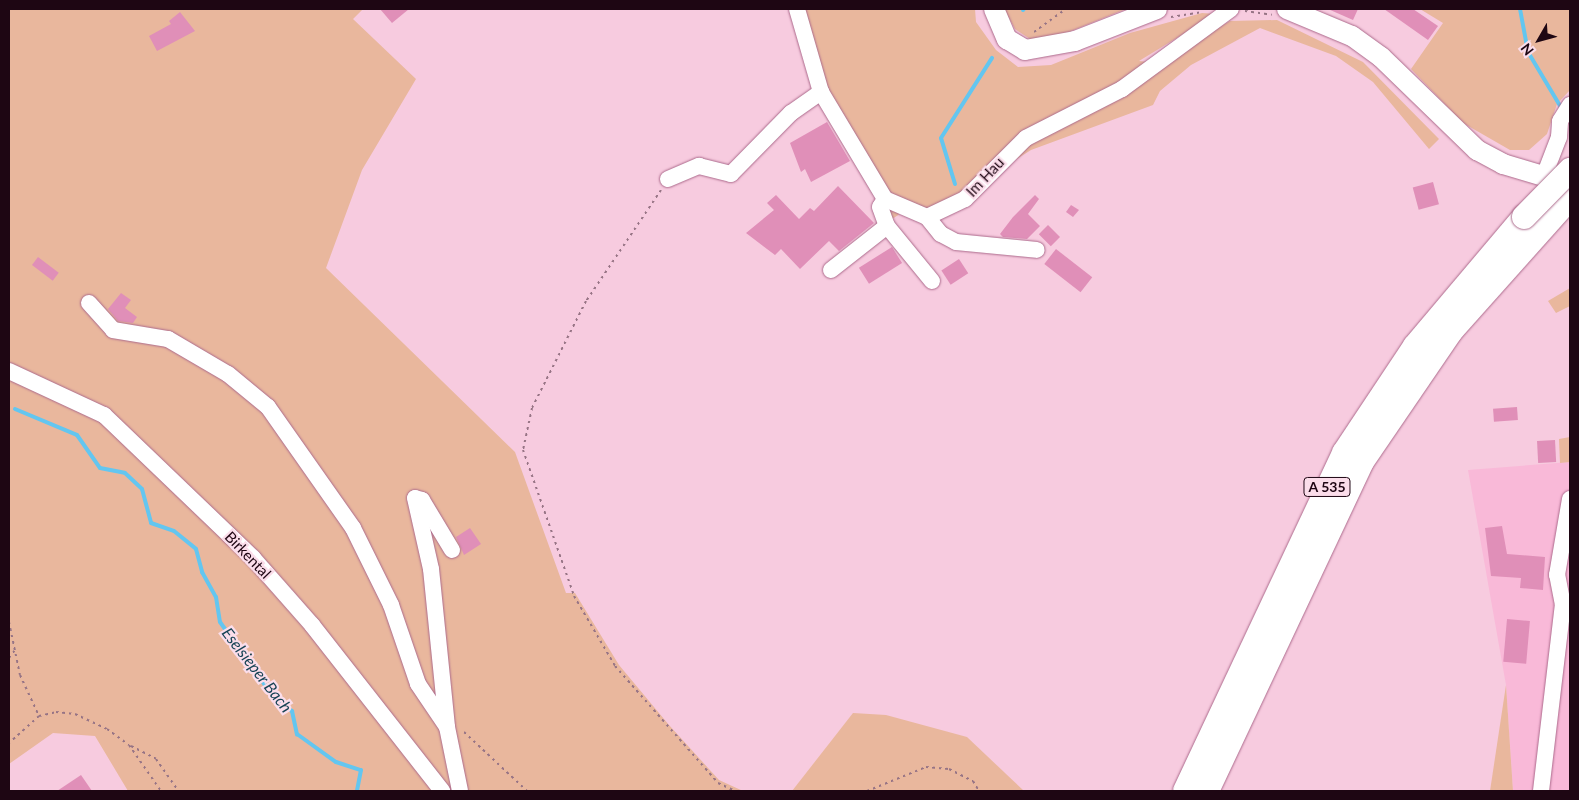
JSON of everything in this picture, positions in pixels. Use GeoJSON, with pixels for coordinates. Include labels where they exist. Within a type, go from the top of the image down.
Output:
{"type":"FeatureCollection","features":[{"type":"Feature","properties":{"kind":"highway","name":"A 535"},"geometry":{"type":"LineString","coordinates":[[1207,791],[1361,463],[1451,331],[1570,170]]}},
{"type":"Feature","properties":{"kind":"highway","name":"A 535"},"geometry":{"type":"LineString","coordinates":[[1185,791],[1344,453],[1414,346],[1533,222],[1570,198]]}},
{"type":"Feature","properties":{"kind":"main road"},"geometry":{"type":"LineString","coordinates":[[994,9],[1007,39],[1016,45],[1047,49],[1162,14]]}},
{"type":"Feature","properties":{"kind":"main road"},"geometry":{"type":"LineString","coordinates":[[1283,12],[1352,36],[1381,57],[1477,150],[1570,184]]}},
{"type":"Feature","properties":{"kind":"street"},"geometry":{"type":"LineString","coordinates":[[797,9],[821,92],[885,199],[927,217],[956,242],[1037,250]]}},
{"type":"Feature","properties":{"kind":"street","name":"Im Hau"},"geometry":{"type":"LineString","coordinates":[[927,217],[965,199],[1026,138],[1122,89],[1230,9]]}},
{"type":"Feature","properties":{"kind":"street"},"geometry":{"type":"LineString","coordinates":[[668,179],[699,166],[731,174],[791,113],[821,92]]}},
{"type":"Feature","properties":{"kind":"street"},"geometry":{"type":"LineString","coordinates":[[1544,176],[1565,139],[1560,121],[1570,105]]}},
{"type":"Feature","properties":{"kind":"street"},"geometry":{"type":"LineString","coordinates":[[885,199],[880,207],[886,226],[932,281]]}},
{"type":"Feature","properties":{"kind":"street"},"geometry":{"type":"LineString","coordinates":[[831,270],[886,226]]}},
{"type":"Feature","properties":{"kind":"street"},"geometry":{"type":"LineString","coordinates":[[89,303],[113,330],[168,339],[221,370],[268,407],[353,528],[391,605],[418,684],[446,727]]}},
{"type":"Feature","properties":{"kind":"street","name":"Birkental"},"geometry":{"type":"LineString","coordinates":[[9,371],[104,415],[238,544],[312,625],[442,791]]}},
{"type":"Feature","properties":{"kind":"street"},"geometry":{"type":"LineString","coordinates":[[452,550],[422,500],[415,498],[431,569],[446,727],[460,791]]}},
{"type":"Feature","properties":{"kind":"street"},"geometry":{"type":"LineString","coordinates":[[1541,791],[1567,606],[1557,575],[1570,499]]}},
{"type":"Feature","properties":{"kind":"path"},"geometry":{"type":"LineString","coordinates":[[1016,45],[1066,9]]}},
{"type":"Feature","properties":{"kind":"path"},"geometry":{"type":"LineString","coordinates":[[1162,14],[1230,9],[1283,12]]}},
{"type":"Feature","properties":{"kind":"path"},"geometry":{"type":"LineString","coordinates":[[668,179],[586,301],[532,408],[523,450],[546,525],[574,596],[615,666],[718,783],[735,791]]}},
{"type":"Feature","properties":{"kind":"path"},"geometry":{"type":"LineString","coordinates":[[9,622],[20,675],[39,716]]}},
{"type":"Feature","properties":{"kind":"path"},"geometry":{"type":"LineString","coordinates":[[9,658],[15,650]]}},
{"type":"Feature","properties":{"kind":"path"},"geometry":{"type":"LineString","coordinates":[[9,743],[39,716],[56,712],[74,714],[156,759],[178,791]]}},
{"type":"Feature","properties":{"kind":"path"},"geometry":{"type":"LineString","coordinates":[[446,727],[478,743],[507,777],[528,791]]}},
{"type":"Feature","properties":{"kind":"path"},"geometry":{"type":"LineString","coordinates":[[129,745],[161,791]]}},
{"type":"Feature","properties":{"kind":"path"},"geometry":{"type":"LineString","coordinates":[[867,791],[926,767],[949,769],[973,781],[979,791]]}},
{"type":"Feature","properties":{"kind":"shaded area"},"geometry":{"type":"Polygon","coordinates":[[[9,9],[363,9],[353,19],[416,79],[362,170],[326,268],[515,452],[566,593],[575,593],[619,665],[669,725],[719,780],[743,791],[128,791],[95,736],[53,733],[9,764],[9,9]]]}},
{"type":"Feature","properties":{"kind":"shaded area"},"geometry":{"type":"Polygon","coordinates":[[[799,9],[975,9],[976,22],[996,50],[1018,67],[1051,65],[1130,33],[1202,13],[1216,14],[1139,61],[1159,63],[1230,21],[1277,20],[1363,62],[1439,139],[1429,149],[1373,82],[1336,56],[1260,28],[1191,65],[1160,91],[1153,105],[1031,150],[919,221],[912,206],[886,223],[885,199],[827,98],[799,9]]]}},
{"type":"Feature","properties":{"kind":"shaded area"},"geometry":{"type":"Polygon","coordinates":[[[1004,9],[1126,9],[1046,41],[1030,39],[1015,29],[1004,9]]]}},
{"type":"Feature","properties":{"kind":"shaded area"},"geometry":{"type":"Polygon","coordinates":[[[1420,9],[1570,9],[1570,90],[1557,104],[1547,134],[1529,150],[1510,150],[1463,123],[1411,69],[1443,23],[1420,9]]]}},
{"type":"Feature","properties":{"kind":"shaded area"},"geometry":{"type":"Polygon","coordinates":[[[1570,288],[1570,306],[1556,313],[1548,301],[1570,288]]]}},
{"type":"Feature","properties":{"kind":"shaded area"},"geometry":{"type":"Polygon","coordinates":[[[1570,437],[1570,462],[1560,463],[1559,439],[1570,437]]]}},
{"type":"Feature","properties":{"kind":"shaded area"},"geometry":{"type":"Polygon","coordinates":[[[1570,462],[1570,791],[1513,791],[1506,685],[1468,470],[1570,462]]]}},
{"type":"Feature","properties":{"kind":"shaded area"},"geometry":{"type":"Polygon","coordinates":[[[1506,685],[1513,791],[1490,791],[1506,685]]]}},
{"type":"Feature","properties":{"kind":"shaded area"},"geometry":{"type":"Polygon","coordinates":[[[853,713],[886,715],[967,737],[1024,791],[792,791],[853,713]]]}},
{"type":"Feature","properties":{"kind":"building"},"geometry":{"type":"Polygon","coordinates":[[[380,9],[409,9],[392,23],[380,9]]]}},
{"type":"Feature","properties":{"kind":"building"},"geometry":{"type":"Polygon","coordinates":[[[1328,9],[1358,9],[1353,20],[1328,9]]]}},
{"type":"Feature","properties":{"kind":"building"},"geometry":{"type":"Polygon","coordinates":[[[1384,9],[1413,9],[1438,26],[1428,40],[1384,9]]]}},
{"type":"Feature","properties":{"kind":"building"},"geometry":{"type":"Polygon","coordinates":[[[180,12],[195,31],[157,51],[149,36],[171,24],[169,21],[180,12]]]}},
{"type":"Feature","properties":{"kind":"building"},"geometry":{"type":"Polygon","coordinates":[[[827,122],[850,161],[811,182],[805,169],[801,172],[790,143],[827,122]]]}},
{"type":"Feature","properties":{"kind":"building"},"geometry":{"type":"Polygon","coordinates":[[[1433,182],[1439,204],[1419,210],[1413,187],[1433,182]]]}},
{"type":"Feature","properties":{"kind":"building"},"geometry":{"type":"Polygon","coordinates":[[[838,186],[874,223],[839,251],[829,241],[800,269],[781,249],[775,255],[746,233],[774,210],[767,203],[776,195],[799,219],[810,208],[814,211],[838,186]]]}},
{"type":"Feature","properties":{"kind":"building"},"geometry":{"type":"Polygon","coordinates":[[[1035,195],[1039,199],[1028,214],[1040,226],[1027,239],[1003,237],[1000,234],[1013,217],[1035,195]]]}},
{"type":"Feature","properties":{"kind":"building"},"geometry":{"type":"Polygon","coordinates":[[[1071,205],[1079,210],[1073,217],[1066,212],[1071,205]]]}},
{"type":"Feature","properties":{"kind":"building"},"geometry":{"type":"Polygon","coordinates":[[[1048,225],[1060,237],[1051,246],[1039,234],[1048,225]]]}},
{"type":"Feature","properties":{"kind":"building"},"geometry":{"type":"Polygon","coordinates":[[[892,247],[902,263],[869,284],[859,268],[892,247]]]}},
{"type":"Feature","properties":{"kind":"building"},"geometry":{"type":"Polygon","coordinates":[[[1056,249],[1092,277],[1081,292],[1044,264],[1056,249]]]}},
{"type":"Feature","properties":{"kind":"building"},"geometry":{"type":"Polygon","coordinates":[[[38,257],[59,273],[53,281],[32,265],[38,257]]]}},
{"type":"Feature","properties":{"kind":"building"},"geometry":{"type":"Polygon","coordinates":[[[959,259],[968,273],[951,285],[941,270],[959,259]]]}},
{"type":"Feature","properties":{"kind":"building"},"geometry":{"type":"Polygon","coordinates":[[[121,293],[131,300],[125,308],[137,317],[133,323],[118,321],[108,309],[121,293]]]}},
{"type":"Feature","properties":{"kind":"building"},"geometry":{"type":"Polygon","coordinates":[[[1517,407],[1518,420],[1494,422],[1493,409],[1517,407]]]}},
{"type":"Feature","properties":{"kind":"building"},"geometry":{"type":"Polygon","coordinates":[[[1555,440],[1556,462],[1538,463],[1537,441],[1555,440]]]}},
{"type":"Feature","properties":{"kind":"building"},"geometry":{"type":"Polygon","coordinates":[[[1502,526],[1507,554],[1545,557],[1543,590],[1520,588],[1521,578],[1491,576],[1485,528],[1502,526]]]}},
{"type":"Feature","properties":{"kind":"building"},"geometry":{"type":"Polygon","coordinates":[[[470,528],[481,544],[464,555],[456,537],[470,528]]]}},
{"type":"Feature","properties":{"kind":"building"},"geometry":{"type":"Polygon","coordinates":[[[1507,619],[1530,621],[1526,664],[1503,662],[1507,619]]]}},
{"type":"Feature","properties":{"kind":"building"},"geometry":{"type":"Polygon","coordinates":[[[81,775],[92,791],[57,791],[81,775]]]}},
{"type":"Feature","properties":{"kind":"waterway"},"geometry":{"type":"LineString","coordinates":[[1520,9],[1528,52],[1562,109]]}},
{"type":"Feature","properties":{"kind":"waterway"},"geometry":{"type":"LineString","coordinates":[[955,184],[941,138],[992,58]]}},
{"type":"Feature","properties":{"kind":"waterway","name":"Eselsieper Bach"},"geometry":{"type":"LineString","coordinates":[[15,409],[77,435],[100,468],[125,473],[142,489],[151,523],[174,531],[196,549],[202,572],[216,597],[220,622],[272,695],[292,711],[297,734],[336,762],[361,770],[357,791]]}}]}
